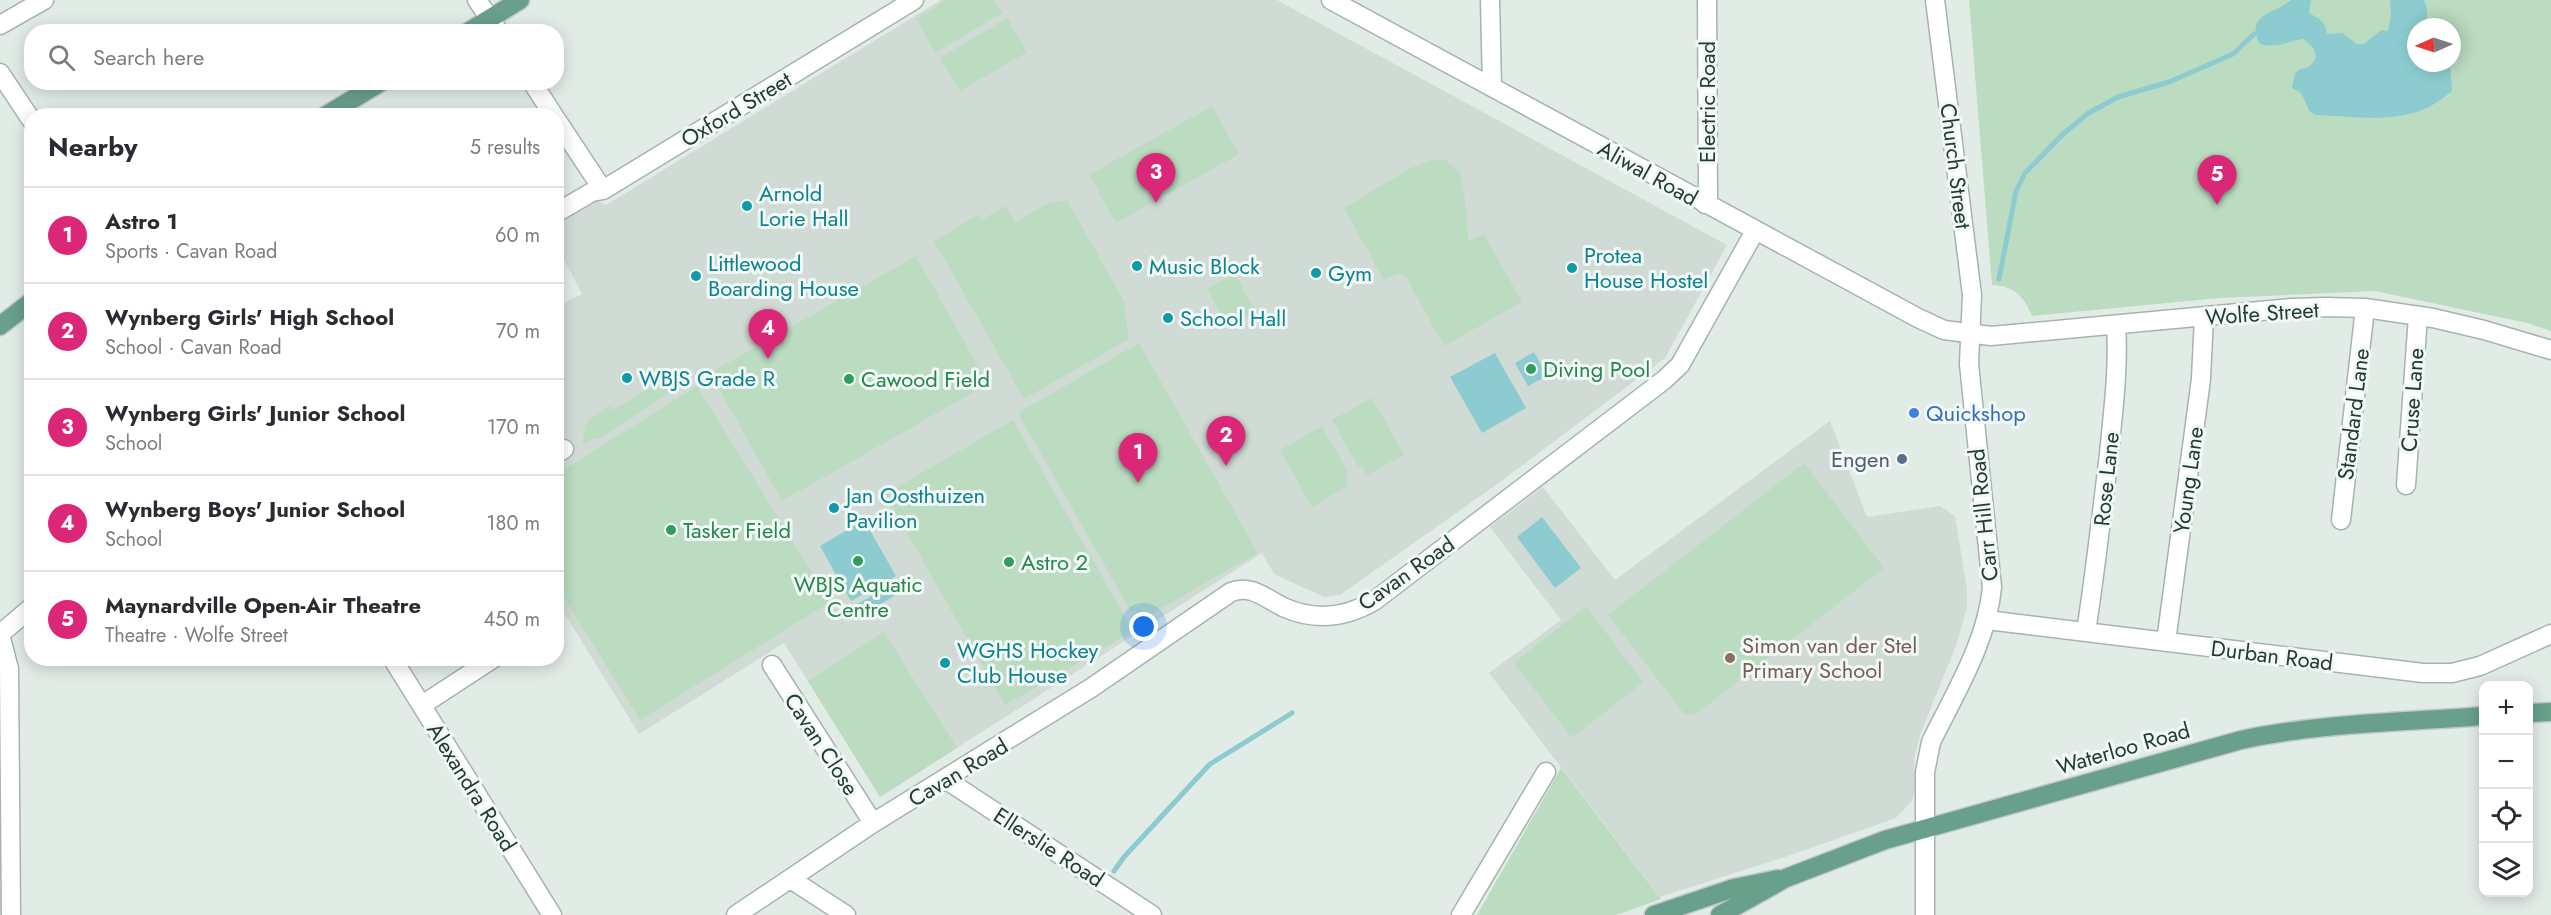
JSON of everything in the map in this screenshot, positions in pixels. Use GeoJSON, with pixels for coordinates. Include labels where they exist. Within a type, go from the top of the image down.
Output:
{"type":"FeatureCollection","features":[{"type":"Feature","properties":{"kind":"main road"},"geometry":{"type":"LineString","coordinates":[[495,24],[520,0]]}},
{"type":"Feature","properties":{"kind":"main road"},"geometry":{"type":"LineString","coordinates":[[338,108],[368,90]]}},
{"type":"Feature","properties":{"kind":"main road"},"geometry":{"type":"LineString","coordinates":[[0,326],[24,307]]}},
{"type":"Feature","properties":{"kind":"main road"},"geometry":{"type":"LineString","coordinates":[[2533,714],[2551,712]]}},
{"type":"Feature","properties":{"kind":"main road","name":"Waterloo Road"},"geometry":{"type":"LineString","coordinates":[[1720,915],[1786,878],[1881,842],[2241,740],[2278,732],[2479,717]]}},
{"type":"Feature","properties":{"kind":"main road","name":"Waterloo Road"},"geometry":{"type":"LineString","coordinates":[[1654,915],[1734,888],[1786,878]]}},
{"type":"Feature","properties":{"kind":"street"},"geometry":{"type":"LineString","coordinates":[[0,25],[44,0]]}},
{"type":"Feature","properties":{"kind":"street"},"geometry":{"type":"LineString","coordinates":[[477,0],[493,24]]}},
{"type":"Feature","properties":{"kind":"street","name":"Oxford Street"},"geometry":{"type":"LineString","coordinates":[[564,208],[592,192],[603,189],[914,0]]}},
{"type":"Feature","properties":{"kind":"street","name":"Aliwal Road"},"geometry":{"type":"LineString","coordinates":[[1331,0],[1755,231],[1944,330],[1970,333]]}},
{"type":"Feature","properties":{"kind":"street"},"geometry":{"type":"LineString","coordinates":[[1490,0],[1492,87]]}},
{"type":"Feature","properties":{"kind":"street","name":"Electric Road"},"geometry":{"type":"LineString","coordinates":[[1705,204],[1708,198],[1707,0]]}},
{"type":"Feature","properties":{"kind":"street","name":"Church Street"},"geometry":{"type":"LineString","coordinates":[[1935,0],[1970,283],[1970,333]]}},
{"type":"Feature","properties":{"kind":"street"},"geometry":{"type":"LineString","coordinates":[[0,74],[24,109]]}},
{"type":"Feature","properties":{"kind":"street"},"geometry":{"type":"LineString","coordinates":[[537,90],[549,108]]}},
{"type":"Feature","properties":{"kind":"street"},"geometry":{"type":"LineString","coordinates":[[564,131],[603,189]]}},
{"type":"Feature","properties":{"kind":"street","name":"Cavan Road"},"geometry":{"type":"LineString","coordinates":[[736,915],[873,823],[1091,688],[1231,592],[1238,589],[1251,589],[1297,612],[1324,616],[1350,612],[1374,601],[1664,380],[1680,365],[1755,231]]}},
{"type":"Feature","properties":{"kind":"street","name":"Wolfe Street"},"geometry":{"type":"LineString","coordinates":[[1970,333],[1991,336],[2292,308],[2365,308],[2484,330],[2551,350]]}},
{"type":"Feature","properties":{"kind":"street","name":"Standard Lane"},"geometry":{"type":"LineString","coordinates":[[2341,520],[2365,308]]}},
{"type":"Feature","properties":{"kind":"street","name":"Cruse Lane"},"geometry":{"type":"LineString","coordinates":[[2406,485],[2418,316]]}},
{"type":"Feature","properties":{"kind":"street","name":"Young Lane"},"geometry":{"type":"LineString","coordinates":[[2166,642],[2201,379],[2204,317]]}},
{"type":"Feature","properties":{"kind":"street","name":"Rose Lane"},"geometry":{"type":"LineString","coordinates":[[2085,632],[2098,557],[2113,410],[2118,357],[2116,325]]}},
{"type":"Feature","properties":{"kind":"street","name":"Carr Hill Road"},"geometry":{"type":"LineString","coordinates":[[1924,915],[1925,772],[1930,742],[1987,620],[1991,595],[1991,570],[1974,430],[1969,364],[1970,333]]}},
{"type":"Feature","properties":{"kind":"street"},"geometry":{"type":"LineString","coordinates":[[11,915],[9,669],[0,634],[24,614]]}},
{"type":"Feature","properties":{"kind":"street","name":"Durban Road"},"geometry":{"type":"LineString","coordinates":[[1987,620],[2423,673],[2452,673],[2480,666],[2551,634]]}},
{"type":"Feature","properties":{"kind":"street","name":"Cavan Close"},"geometry":{"type":"LineString","coordinates":[[772,665],[873,823]]}},
{"type":"Feature","properties":{"kind":"street","name":"Alexandra Road"},"geometry":{"type":"LineString","coordinates":[[397,666],[552,915]]}},
{"type":"Feature","properties":{"kind":"street"},"geometry":{"type":"LineString","coordinates":[[422,705],[482,666]]}},
{"type":"Feature","properties":{"kind":"street"},"geometry":{"type":"LineString","coordinates":[[1461,915],[1546,772]]}},
{"type":"Feature","properties":{"kind":"street","name":"Ellerslie Road"},"geometry":{"type":"LineString","coordinates":[[945,779],[1152,915]]}},
{"type":"Feature","properties":{"kind":"street"},"geometry":{"type":"LineString","coordinates":[[792,879],[846,915]]}},
{"type":"Feature","properties":{"kind":"shaded area"},"geometry":{"type":"Polygon","coordinates":[[[941,0],[1277,0],[1727,245],[1665,358],[1496,485],[1340,595],[1324,597],[1274,574],[1262,553],[880,797],[784,643],[639,734],[564,612],[564,462],[569,459],[564,449],[564,303],[582,294],[564,259],[564,219],[595,200],[606,205],[941,0]]]}},
{"type":"Feature","properties":{"kind":"shaded area","name":"Simon van der Stel Primary School"},"geometry":{"type":"Polygon","coordinates":[[[1830,421],[1867,517],[1940,506],[1955,516],[1967,589],[1967,607],[1957,643],[1920,735],[1914,760],[1915,790],[1912,801],[1896,818],[1660,897],[1489,673],[1561,620],[1490,527],[1543,487],[1615,580],[1830,421]]]}},
{"type":"Feature","properties":{"kind":"shaded area"},"geometry":{"type":"Polygon","coordinates":[[[0,671],[2,915],[0,915],[0,671]]]}},
{"type":"Feature","properties":{"kind":"green space"},"geometry":{"type":"Polygon","coordinates":[[[947,0],[994,0],[1002,13],[935,53],[916,19],[947,0]]]}},
{"type":"Feature","properties":{"kind":"green space"},"geometry":{"type":"Polygon","coordinates":[[[1969,0],[2551,0],[2551,331],[2527,323],[2375,291],[2220,298],[2032,316],[2017,293],[1992,285],[1969,0]]]}},
{"type":"Feature","properties":{"kind":"green space"},"geometry":{"type":"Polygon","coordinates":[[[1007,18],[1027,52],[960,91],[940,58],[1007,18]]]}},
{"type":"Feature","properties":{"kind":"green space"},"geometry":{"type":"Polygon","coordinates":[[[1212,106],[1239,154],[1116,223],[1089,175],[1212,106]]]}},
{"type":"Feature","properties":{"kind":"green space"},"geometry":{"type":"Polygon","coordinates":[[[1432,160],[1445,160],[1460,172],[1465,199],[1468,242],[1484,234],[1522,302],[1444,346],[1406,277],[1398,273],[1384,280],[1344,208],[1411,168],[1432,160]]]}},
{"type":"Feature","properties":{"kind":"green space"},"geometry":{"type":"Polygon","coordinates":[[[1067,200],[1124,301],[1129,339],[1024,399],[934,241],[978,215],[981,220],[1006,206],[1015,222],[1049,203],[1067,200]]]}},
{"type":"Feature","properties":{"kind":"green space","name":"Cawood Field"},"geometry":{"type":"Polygon","coordinates":[[[916,256],[988,384],[782,501],[710,373],[916,256]]]}},
{"type":"Feature","properties":{"kind":"green space"},"geometry":{"type":"Polygon","coordinates":[[[1234,273],[1256,312],[1229,328],[1207,289],[1234,273]]]}},
{"type":"Feature","properties":{"kind":"green space"},"geometry":{"type":"Polygon","coordinates":[[[1139,343],[1258,553],[1137,622],[1018,413],[1139,343]]]}},
{"type":"Feature","properties":{"kind":"green space"},"geometry":{"type":"Polygon","coordinates":[[[663,380],[670,392],[601,438],[595,438],[582,445],[585,426],[589,420],[610,406],[613,410],[663,380]]]}},
{"type":"Feature","properties":{"kind":"green space","name":"Tasker Field"},"geometry":{"type":"Polygon","coordinates":[[[697,386],[830,602],[640,720],[564,597],[564,470],[697,386]]]}},
{"type":"Feature","properties":{"kind":"green space"},"geometry":{"type":"Polygon","coordinates":[[[1372,398],[1404,455],[1367,475],[1362,465],[1358,466],[1332,420],[1372,398]]]}},
{"type":"Feature","properties":{"kind":"green space","name":"Astro 2"},"geometry":{"type":"Polygon","coordinates":[[[1013,420],[1133,631],[1005,705],[885,494],[1013,420]]]}},
{"type":"Feature","properties":{"kind":"green space"},"geometry":{"type":"Polygon","coordinates":[[[1322,426],[1348,472],[1345,474],[1348,486],[1312,507],[1280,450],[1322,426]]]}},
{"type":"Feature","properties":{"kind":"green space"},"geometry":{"type":"Polygon","coordinates":[[[1804,463],[1884,568],[1696,714],[1685,715],[1608,615],[1804,463]]]}},
{"type":"Feature","properties":{"kind":"green space"},"geometry":{"type":"Polygon","coordinates":[[[1586,606],[1643,682],[1572,738],[1514,663],[1586,606]]]}},
{"type":"Feature","properties":{"kind":"green space"},"geometry":{"type":"Polygon","coordinates":[[[884,632],[957,748],[880,797],[808,681],[884,632]]]}},
{"type":"Feature","properties":{"kind":"green space"},"geometry":{"type":"Polygon","coordinates":[[[1561,768],[1661,899],[1616,915],[1477,915],[1561,768]]]}},
{"type":"Feature","properties":{"kind":"water"},"geometry":{"type":"Polygon","coordinates":[[[2291,0],[2311,0],[2309,13],[2324,23],[2327,34],[2342,33],[2357,44],[2364,44],[2381,30],[2388,31],[2391,15],[2390,0],[2424,0],[2427,18],[2407,18],[2407,72],[2451,72],[2452,91],[2429,107],[2402,116],[2359,117],[2316,115],[2310,112],[2301,93],[2292,88],[2295,73],[2310,66],[2315,60],[2314,49],[2304,39],[2278,45],[2260,44],[2256,34],[2258,21],[2291,0]]]}},
{"type":"Feature","properties":{"kind":"water","name":"Diving Pool"},"geometry":{"type":"Polygon","coordinates":[[[1534,352],[1547,376],[1528,386],[1515,363],[1534,352]]]}},
{"type":"Feature","properties":{"kind":"water"},"geometry":{"type":"Polygon","coordinates":[[[1495,353],[1526,408],[1482,433],[1450,377],[1495,353]]]}},
{"type":"Feature","properties":{"kind":"water"},"geometry":{"type":"Polygon","coordinates":[[[1542,517],[1581,568],[1555,588],[1517,537],[1542,517]]]}},
{"type":"Feature","properties":{"kind":"water","name":"WBJS Aquatic Centre"},"geometry":{"type":"Polygon","coordinates":[[[864,520],[896,576],[851,601],[820,546],[864,520]]]}},
{"type":"Feature","properties":{"kind":"water"},"geometry":{"type":"Polygon","coordinates":[[[899,580],[904,590],[860,616],[854,606],[899,580]]]}},
{"type":"Feature","properties":{"kind":"waterway"},"geometry":{"type":"LineString","coordinates":[[1999,279],[2016,191],[2025,173],[2062,135],[2087,114],[2118,97],[2169,82],[2233,54],[2254,34]]}},
{"type":"Feature","properties":{"kind":"waterway"},"geometry":{"type":"LineString","coordinates":[[1114,871],[1124,857],[1210,764],[1292,713]]}},
{"type":"Feature","properties":{"kind":"place","name":"Wynberg Girls' Junior School"},"geometry":{"type":"Point","coordinates":[1156,203]}},
{"type":"Feature","properties":{"kind":"place","name":"Maynardville Open-Air Theatre"},"geometry":{"type":"Point","coordinates":[2217,205]}},
{"type":"Feature","properties":{"kind":"place","name":"Arnold Lorie Hall"},"geometry":{"type":"Point","coordinates":[747,206]}},
{"type":"Feature","properties":{"kind":"place","name":"Music Block"},"geometry":{"type":"Point","coordinates":[1137,266]}},
{"type":"Feature","properties":{"kind":"place","name":"Protea House Hostel"},"geometry":{"type":"Point","coordinates":[1572,268]}},
{"type":"Feature","properties":{"kind":"place","name":"Gym"},"geometry":{"type":"Point","coordinates":[1316,273]}},
{"type":"Feature","properties":{"kind":"place","name":"Littlewood Boarding House"},"geometry":{"type":"Point","coordinates":[696,276]}},
{"type":"Feature","properties":{"kind":"place","name":"School Hall"},"geometry":{"type":"Point","coordinates":[1168,318]}},
{"type":"Feature","properties":{"kind":"place","name":"Wynberg Boys' Junior School"},"geometry":{"type":"Point","coordinates":[768,359]}},
{"type":"Feature","properties":{"kind":"place","name":"Diving Pool"},"geometry":{"type":"Point","coordinates":[1531,369]}},
{"type":"Feature","properties":{"kind":"place","name":"WBJS Grade R"},"geometry":{"type":"Point","coordinates":[627,378]}},
{"type":"Feature","properties":{"kind":"place","name":"Cawood Field"},"geometry":{"type":"Point","coordinates":[849,379]}},
{"type":"Feature","properties":{"kind":"place","name":"Quickshop"},"geometry":{"type":"Point","coordinates":[1914,413]}},
{"type":"Feature","properties":{"kind":"place","name":"Engen"},"geometry":{"type":"Point","coordinates":[1902,459]}},
{"type":"Feature","properties":{"kind":"place","name":"Wynberg Girls' High School"},"geometry":{"type":"Point","coordinates":[1226,466]}},
{"type":"Feature","properties":{"kind":"place","name":"Astro 1"},"geometry":{"type":"Point","coordinates":[1138,483]}},
{"type":"Feature","properties":{"kind":"place","name":"Jan Oosthuizen Pavilion"},"geometry":{"type":"Point","coordinates":[834,508]}},
{"type":"Feature","properties":{"kind":"place","name":"Tasker Field"},"geometry":{"type":"Point","coordinates":[671,530]}},
{"type":"Feature","properties":{"kind":"place","name":"WBJS Aquatic Centre"},"geometry":{"type":"Point","coordinates":[858,561]}},
{"type":"Feature","properties":{"kind":"place","name":"Astro 2"},"geometry":{"type":"Point","coordinates":[1009,562]}},
{"type":"Feature","properties":{"kind":"place","name":"Simon van der Stel Primary School"},"geometry":{"type":"Point","coordinates":[1730,658]}},
{"type":"Feature","properties":{"kind":"place","name":"WGHS Hockey Club House"},"geometry":{"type":"Point","coordinates":[945,663]}}]}
